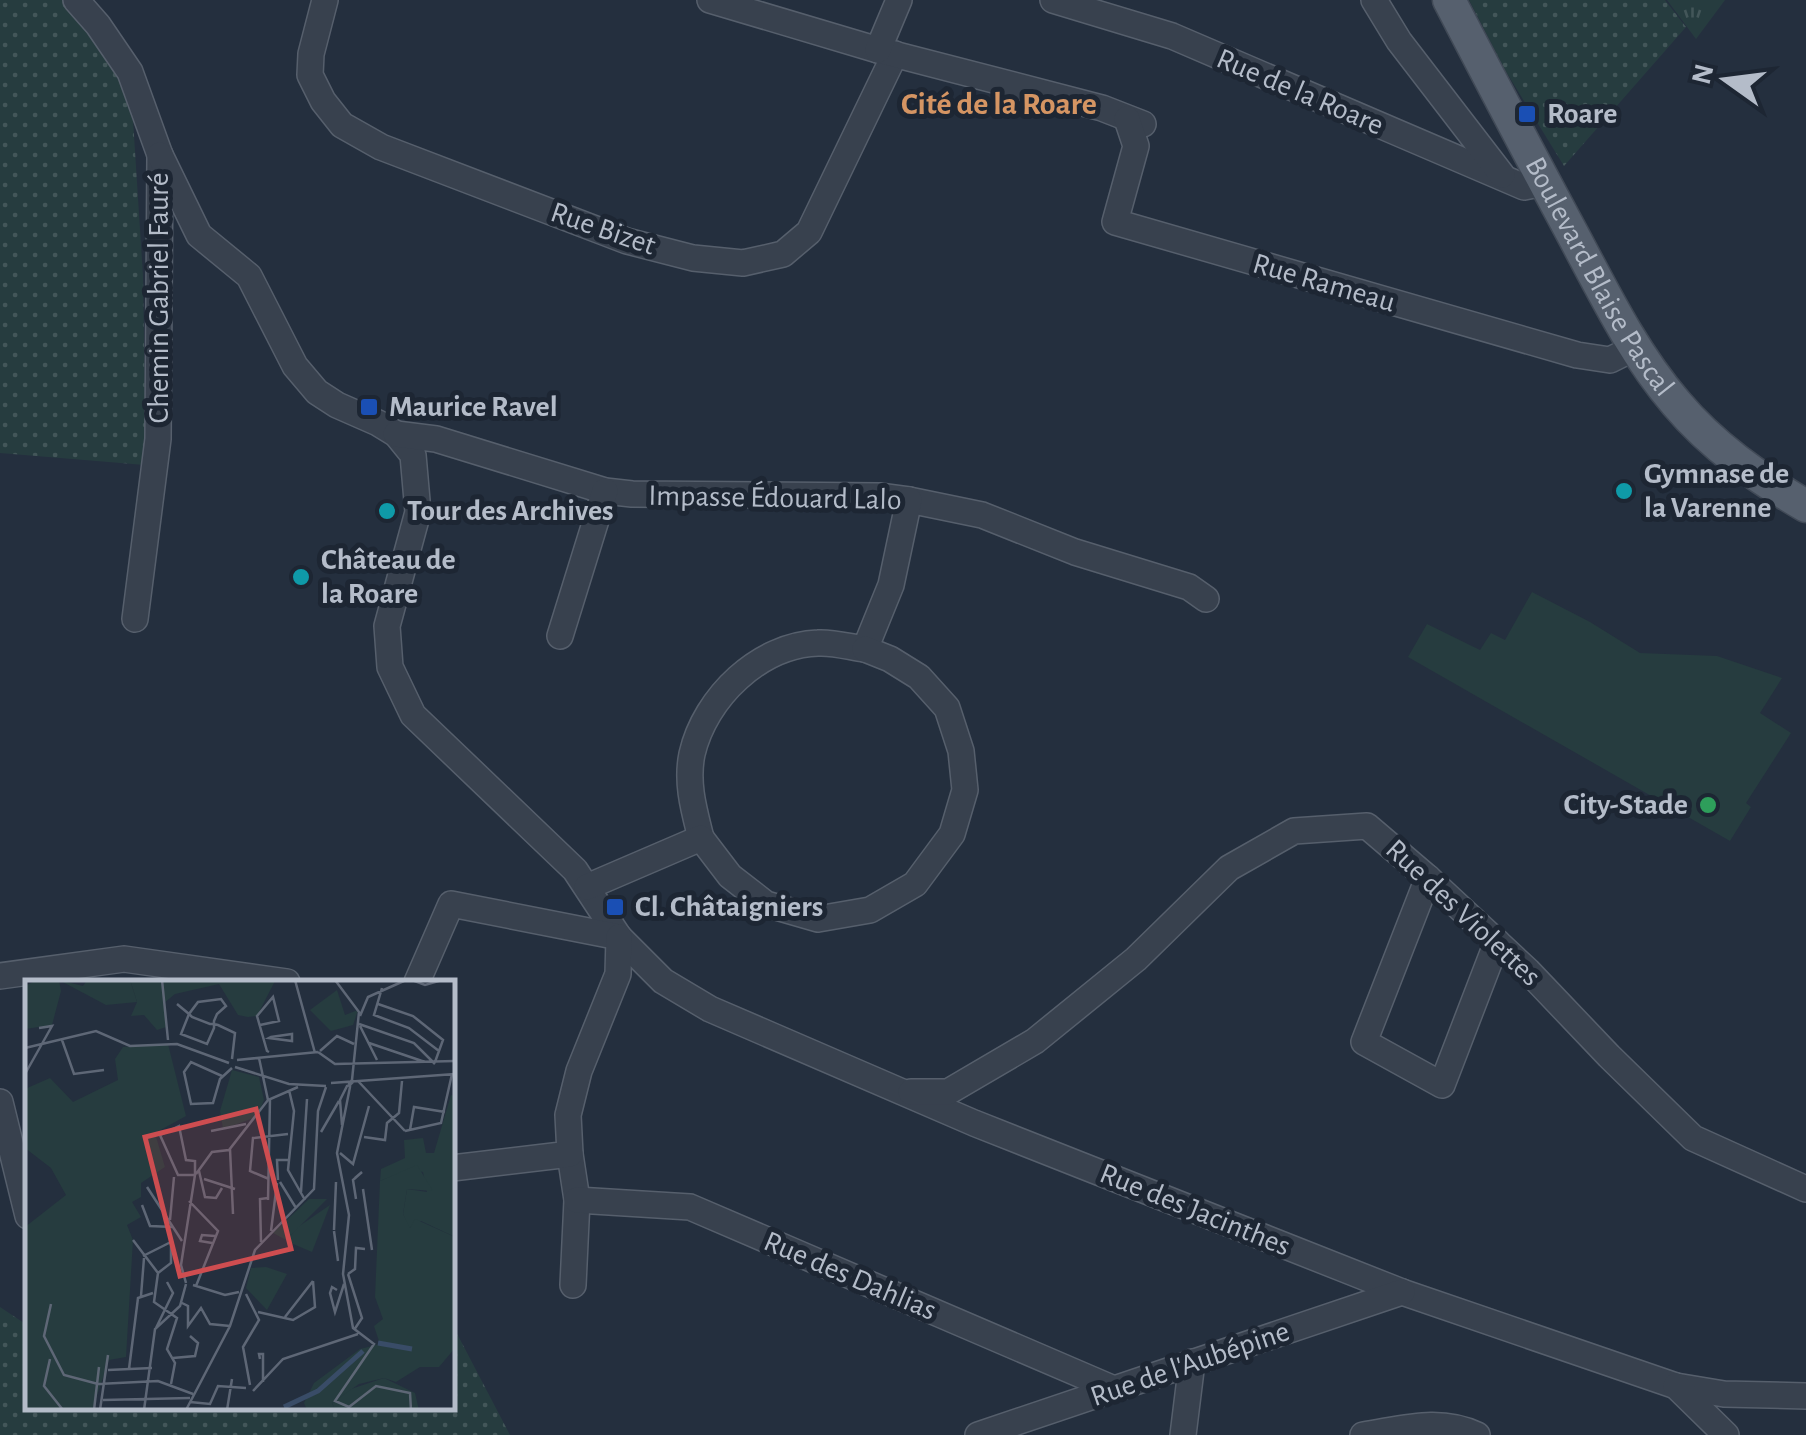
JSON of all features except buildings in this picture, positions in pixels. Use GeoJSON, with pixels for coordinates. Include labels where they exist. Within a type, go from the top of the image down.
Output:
{"type":"FeatureCollection","features":[{"type":"Feature","properties":{"kind":"main road","name":"Boulevard Blaise Pascal"},"geometry":{"type":"LineString","coordinates":[[1449,0],[1636,348],[1676,403],[1711,440],[1740,464],[1806,506]]}},
{"type":"Feature","properties":{"kind":"street","name":"Chemin Gabriel Fauré"},"geometry":{"type":"LineString","coordinates":[[76,0],[130,72],[160,155],[158,439],[136,619]]}},
{"type":"Feature","properties":{"kind":"street","name":"Rue Bizet"},"geometry":{"type":"LineString","coordinates":[[325,0],[311,54],[310,75],[342,125],[381,146],[627,241],[693,258],[743,263],[783,254],[809,232],[886,52],[899,0]]}},
{"type":"Feature","properties":{"kind":"street"},"geometry":{"type":"LineString","coordinates":[[710,0],[886,52]]}},
{"type":"Feature","properties":{"kind":"street","name":"Rue de la Roare"},"geometry":{"type":"LineString","coordinates":[[1053,0],[1172,36],[1524,187],[1544,183]]}},
{"type":"Feature","properties":{"kind":"street","name":"Boulevard Blaise Pascal"},"geometry":{"type":"LineString","coordinates":[[1374,0],[1399,41],[1505,178]]}},
{"type":"Feature","properties":{"kind":"street","name":"Rue Rameau"},"geometry":{"type":"LineString","coordinates":[[886,52],[1102,108],[1137,122],[1136,146],[1115,222],[1576,355],[1610,360],[1636,348]]}},
{"type":"Feature","properties":{"kind":"street","name":"Impasse Édouard Lalo"},"geometry":{"type":"LineString","coordinates":[[160,155],[198,235],[248,276],[295,366],[317,392],[396,434],[436,439],[605,491],[879,496],[909,500],[982,515],[1075,552],[1189,587],[1206,599]]}},
{"type":"Feature","properties":{"kind":"street","name":"Rue des Jacinthes"},"geometry":{"type":"LineString","coordinates":[[396,434],[412,455],[418,512],[387,626],[390,668],[413,716],[575,870],[619,937],[664,981],[710,1009],[901,1092],[1402,1292],[1676,1386],[1724,1394],[1806,1396]]}},
{"type":"Feature","properties":{"kind":"street"},"geometry":{"type":"LineString","coordinates":[[560,636],[605,491]]}},
{"type":"Feature","properties":{"kind":"street"},"geometry":{"type":"LineString","coordinates":[[865,649],[891,585],[909,500]]}},
{"type":"Feature","properties":{"kind":"street"},"geometry":{"type":"LineString","coordinates":[[819,643],[865,649],[919,677],[947,708],[961,751],[965,790],[952,834],[916,884],[870,910],[818,919],[766,904],[730,876],[700,838],[690,792],[692,753],[708,713],[740,676],[777,650],[819,643]]}},
{"type":"Feature","properties":{"kind":"street","name":"Rue des Violettes"},"geometry":{"type":"LineString","coordinates":[[901,1092],[948,1092],[1034,1041],[1136,960],[1229,868],[1294,831],[1367,826],[1497,942],[1693,1138],[1806,1189]]}},
{"type":"Feature","properties":{"kind":"street"},"geometry":{"type":"LineString","coordinates":[[587,887],[700,838]]}},
{"type":"Feature","properties":{"kind":"street"},"geometry":{"type":"LineString","coordinates":[[1428,878],[1364,1042],[1442,1084],[1497,942]]}},
{"type":"Feature","properties":{"kind":"street"},"geometry":{"type":"LineString","coordinates":[[418,980],[451,904],[619,937],[618,974],[579,1071],[568,1115],[578,1200],[573,1284]]}},
{"type":"Feature","properties":{"kind":"street"},"geometry":{"type":"LineString","coordinates":[[0,976],[124,959],[188,975],[259,980]]}},
{"type":"Feature","properties":{"kind":"street"},"geometry":{"type":"LineString","coordinates":[[0,1102],[25,1204]]}},
{"type":"Feature","properties":{"kind":"street"},"geometry":{"type":"LineString","coordinates":[[455,1168],[570,1154]]}},
{"type":"Feature","properties":{"kind":"street","name":"Rue des Dahlias"},"geometry":{"type":"LineString","coordinates":[[578,1200],[690,1207],[1114,1389]]}},
{"type":"Feature","properties":{"kind":"street","name":"Rue de l'Aubépine"},"geometry":{"type":"LineString","coordinates":[[978,1435],[1402,1292]]}},
{"type":"Feature","properties":{"kind":"street"},"geometry":{"type":"LineString","coordinates":[[1183,1435],[1192,1362]]}},
{"type":"Feature","properties":{"kind":"street"},"geometry":{"type":"LineString","coordinates":[[1676,1386],[1726,1435]]}},
{"type":"Feature","properties":{"kind":"street"},"geometry":{"type":"LineString","coordinates":[[1364,1435],[1436,1424],[1459,1426],[1477,1435]]}},
{"type":"Feature","properties":{"kind":"green space"},"geometry":{"type":"Polygon","coordinates":[[[0,0],[78,0],[96,13],[133,120],[143,276],[145,410],[162,457],[145,465],[0,453],[0,0]]]}},
{"type":"Feature","properties":{"kind":"green space"},"geometry":{"type":"Polygon","coordinates":[[[1469,0],[1665,0],[1686,27],[1564,166],[1505,70],[1469,0]]]}},
{"type":"Feature","properties":{"kind":"green space"},"geometry":{"type":"Polygon","coordinates":[[[1667,0],[1725,0],[1696,39],[1667,0]]]}},
{"type":"Feature","properties":{"kind":"green space"},"geometry":{"type":"Polygon","coordinates":[[[1532,592],[1640,653],[1717,656],[1782,678],[1760,713],[1791,733],[1746,803],[1751,807],[1730,841],[1408,657],[1427,624],[1480,650],[1491,633],[1505,640],[1532,592]]]}},
{"type":"Feature","properties":{"kind":"green space"},"geometry":{"type":"Polygon","coordinates":[[[0,1307],[25,1324],[25,1410],[455,1410],[455,1330],[510,1435],[0,1435],[0,1307]]]}},
{"type":"Feature","properties":{"kind":"place","name":"Roare"},"geometry":{"type":"Point","coordinates":[1527,114]}},
{"type":"Feature","properties":{"kind":"place","name":"Maurice Ravel"},"geometry":{"type":"Point","coordinates":[369,407]}},
{"type":"Feature","properties":{"kind":"place","name":"Gymnase de la Varenne"},"geometry":{"type":"Point","coordinates":[1624,491]}},
{"type":"Feature","properties":{"kind":"place","name":"Tour des Archives"},"geometry":{"type":"Point","coordinates":[387,511]}},
{"type":"Feature","properties":{"kind":"place","name":"Château de la Roare"},"geometry":{"type":"Point","coordinates":[301,577]}},
{"type":"Feature","properties":{"kind":"place","name":"City-Stade"},"geometry":{"type":"Point","coordinates":[1708,805]}},
{"type":"Feature","properties":{"kind":"place","name":"Cl. Châtaigniers"},"geometry":{"type":"Point","coordinates":[615,907]}},
{"type":"Feature","properties":{"kind":"district","name":"Cité de la Roare"},"geometry":{"type":"Point","coordinates":[999,104]}}]}
